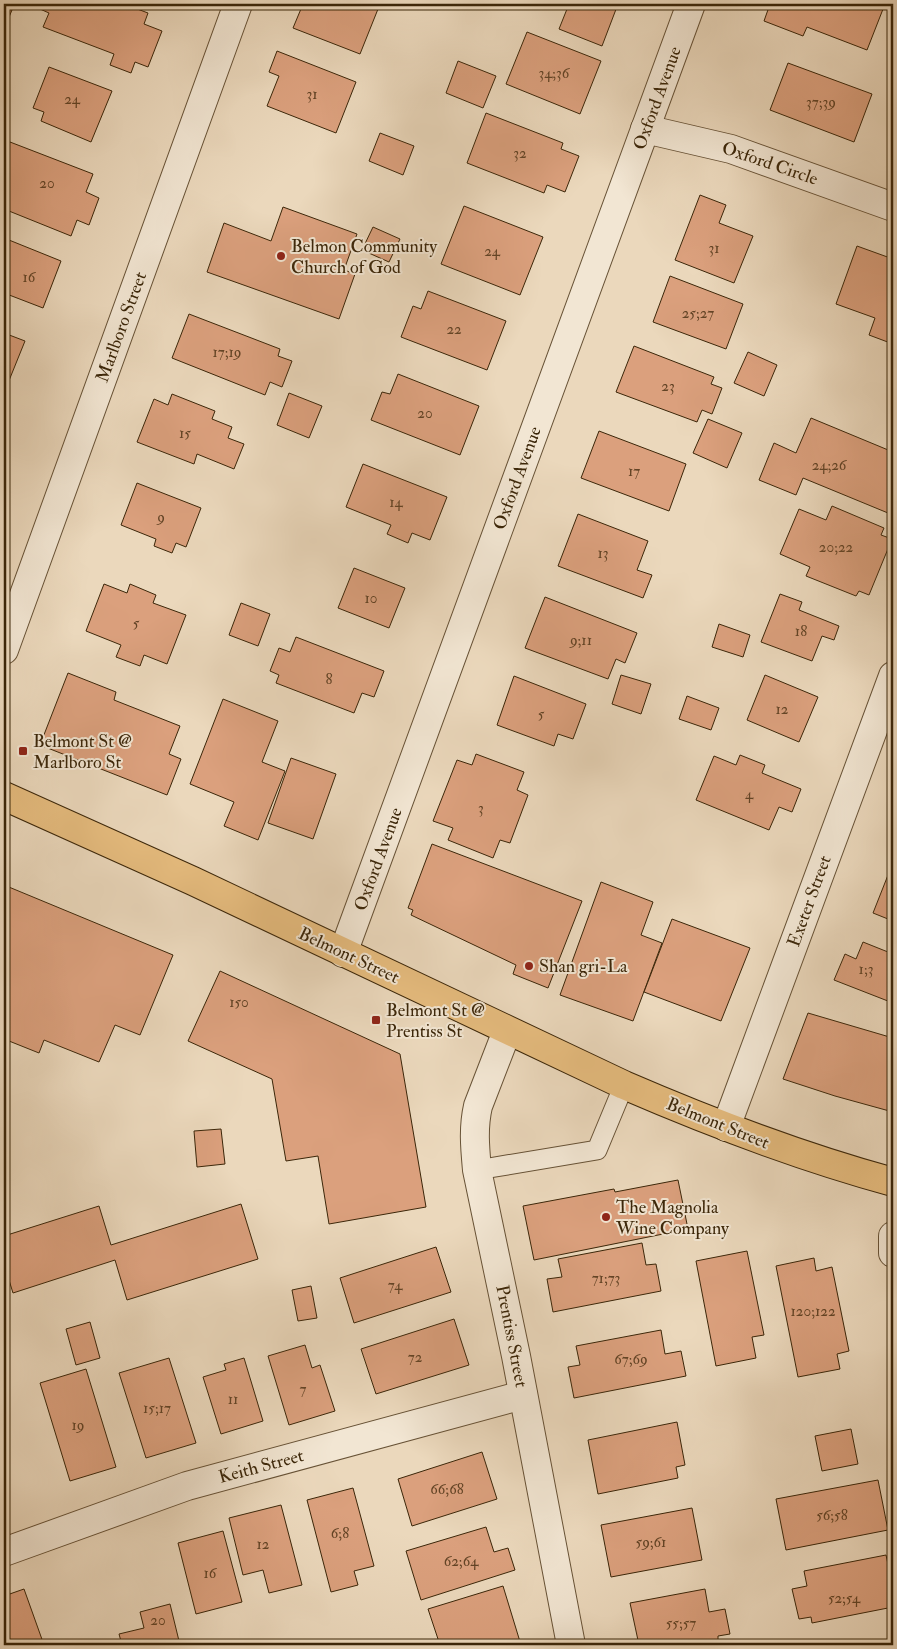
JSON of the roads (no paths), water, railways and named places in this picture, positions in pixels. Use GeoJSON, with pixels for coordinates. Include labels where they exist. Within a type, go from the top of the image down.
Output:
{"type":"FeatureCollection","features":[{"type":"Feature","properties":{"kind":"main road","name":"Belmont Street"},"geometry":{"type":"LineString","coordinates":[[4,796],[193,881],[624,1085],[726,1127],[814,1159],[893,1182]]}},
{"type":"Feature","properties":{"kind":"street","name":"Marlboro Street"},"geometry":{"type":"LineString","coordinates":[[4,650],[238,4]]}},
{"type":"Feature","properties":{"kind":"street","name":"Oxford Avenue"},"geometry":{"type":"LineString","coordinates":[[344,953],[691,4]]}},
{"type":"Feature","properties":{"kind":"street","name":"Oxford Circle"},"geometry":{"type":"LineString","coordinates":[[645,130],[731,148],[893,207]]}},
{"type":"Feature","properties":{"kind":"street","name":"Exeter Street"},"geometry":{"type":"LineString","coordinates":[[726,1127],[893,676]]}},
{"type":"Feature","properties":{"kind":"street","name":"Prentiss Street"},"geometry":{"type":"LineString","coordinates":[[507,1031],[482,1092],[475,1119],[474,1143],[477,1170],[524,1395],[571,1645]]}},
{"type":"Feature","properties":{"kind":"street"},"geometry":{"type":"LineString","coordinates":[[893,1236],[893,1253]]}},
{"type":"Feature","properties":{"kind":"street","name":"Keith Street"},"geometry":{"type":"LineString","coordinates":[[4,1552],[187,1486],[524,1395]]}},
{"type":"Feature","properties":{"kind":"lane"},"geometry":{"type":"LineString","coordinates":[[477,1170],[597,1150],[624,1085]]}},
{"type":"Feature","properties":{"kind":"place","name":"Belmon Community Church of God"},"geometry":{"type":"Point","coordinates":[281,256]}},
{"type":"Feature","properties":{"kind":"place","name":"Belmont St @ Marlboro St"},"geometry":{"type":"Point","coordinates":[23,751]}},
{"type":"Feature","properties":{"kind":"place","name":"Shan gri-La"},"geometry":{"type":"Point","coordinates":[529,966]}},
{"type":"Feature","properties":{"kind":"place","name":"Belmont St @ Prentiss St"},"geometry":{"type":"Point","coordinates":[376,1020]}},
{"type":"Feature","properties":{"kind":"place","name":"The Magnolia Wine Company"},"geometry":{"type":"Point","coordinates":[606,1217]}}]}
